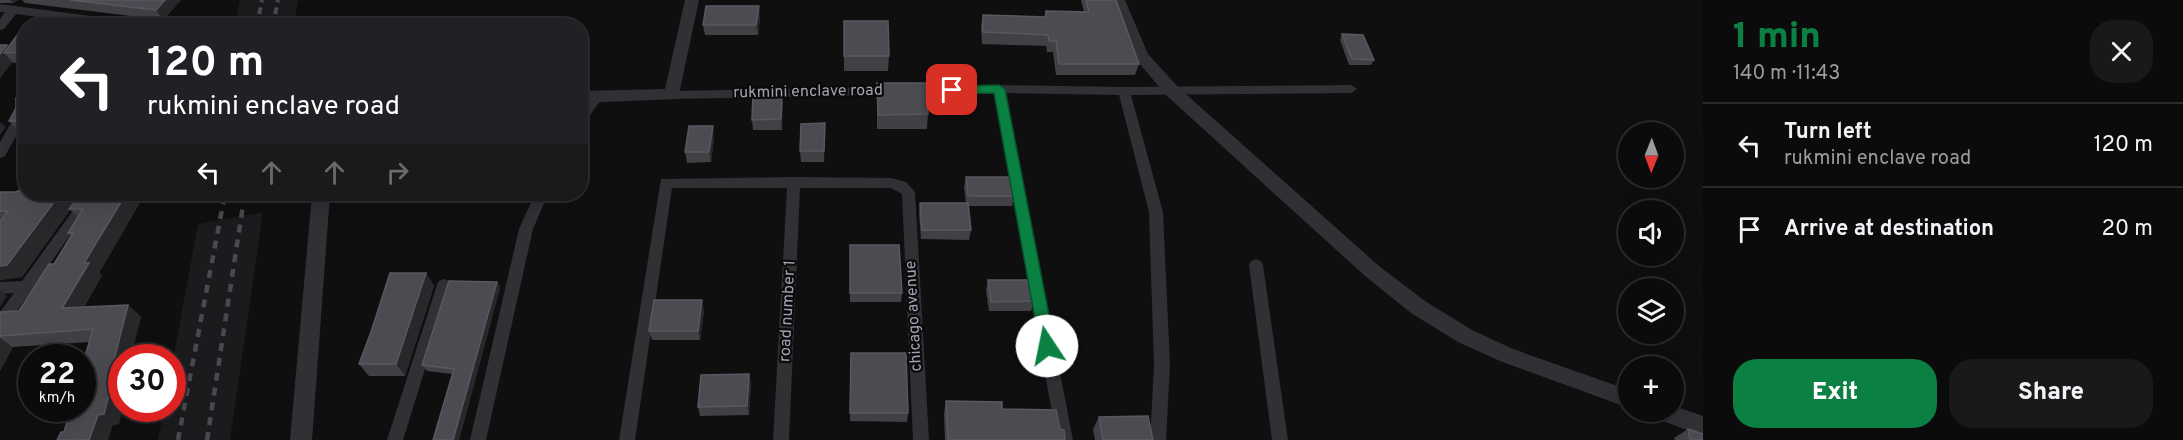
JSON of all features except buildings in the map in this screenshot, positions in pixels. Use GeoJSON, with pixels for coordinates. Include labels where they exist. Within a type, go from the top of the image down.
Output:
{"type":"FeatureCollection","features":[{"type":"Feature","properties":{"kind":"street"},"geometry":{"type":"LineString","coordinates":[[588,97],[672,95],[692,0]]}},
{"type":"Feature","properties":{"kind":"street"},"geometry":{"type":"LineString","coordinates":[[1118,0],[1141,56],[1173,92],[1372,271],[1418,307],[1465,336],[1507,355],[1618,395]]}},
{"type":"Feature","properties":{"kind":"street"},"geometry":{"type":"LineString","coordinates":[[0,8],[52,18]]}},
{"type":"Feature","properties":{"kind":"street"},"geometry":{"type":"LineString","coordinates":[[0,26],[13,10]]}},
{"type":"Feature","properties":{"kind":"street"},"geometry":{"type":"LineString","coordinates":[[999,89],[1065,440]]}},
{"type":"Feature","properties":{"kind":"street","name":"rukmini enclave road"},"geometry":{"type":"LineString","coordinates":[[672,95],[999,89],[1173,92],[1352,89]]}},
{"type":"Feature","properties":{"kind":"street"},"geometry":{"type":"LineString","coordinates":[[1124,91],[1156,212],[1162,365],[1158,440]]}},
{"type":"Feature","properties":{"kind":"street"},"geometry":{"type":"LineString","coordinates":[[588,109],[598,96]]}},
{"type":"Feature","properties":{"kind":"street"},"geometry":{"type":"LineString","coordinates":[[0,153],[18,121]]}},
{"type":"Feature","properties":{"kind":"street"},"geometry":{"type":"LineString","coordinates":[[627,440],[666,183],[794,182]]}},
{"type":"Feature","properties":{"kind":"street","name":"chicago avenue"},"geometry":{"type":"LineString","coordinates":[[794,182],[891,183],[901,186],[908,192],[921,440]]}},
{"type":"Feature","properties":{"kind":"street","name":"road number 1"},"geometry":{"type":"LineString","coordinates":[[781,440],[794,182]]}},
{"type":"Feature","properties":{"kind":"street"},"geometry":{"type":"LineString","coordinates":[[0,324],[87,201]]}},
{"type":"Feature","properties":{"kind":"street"},"geometry":{"type":"LineString","coordinates":[[301,440],[320,201]]}},
{"type":"Feature","properties":{"kind":"street"},"geometry":{"type":"LineString","coordinates":[[478,440],[526,229],[538,201]]}},
{"type":"Feature","properties":{"kind":"street"},"geometry":{"type":"LineString","coordinates":[[1256,265],[1280,440]]}},
{"type":"Feature","properties":{"kind":"street"},"geometry":{"type":"LineString","coordinates":[[395,440],[444,285]]}},
{"type":"Feature","properties":{"kind":"street"},"geometry":{"type":"LineString","coordinates":[[0,288],[24,287]]}},
{"type":"Feature","properties":{"kind":"street"},"geometry":{"type":"LineString","coordinates":[[1684,419],[1703,426]]}},
{"type":"Feature","properties":{"kind":"shaded area"},"geometry":{"type":"Polygon","coordinates":[[[240,0],[298,0],[295,18],[236,18],[240,0]]]}},
{"type":"Feature","properties":{"kind":"shaded area"},"geometry":{"type":"Polygon","coordinates":[[[263,212],[230,440],[158,440],[161,422],[186,422],[186,344],[176,344],[198,224],[263,212]]]}},
{"type":"Feature","properties":{"kind":"railway"},"geometry":{"type":"LineString","coordinates":[[259,18],[262,0]]}},
{"type":"Feature","properties":{"kind":"railway"},"geometry":{"type":"LineString","coordinates":[[275,18],[278,0]]}},
{"type":"Feature","properties":{"kind":"railway"},"geometry":{"type":"LineString","coordinates":[[178,440],[224,201]]}},
{"type":"Feature","properties":{"kind":"railway"},"geometry":{"type":"LineString","coordinates":[[207,440],[244,201]]}},
{"type":"Feature","properties":{"kind":"route"},"geometry":{"type":"LineString","coordinates":[[952,90],[999,89],[1047,346]]}}]}
